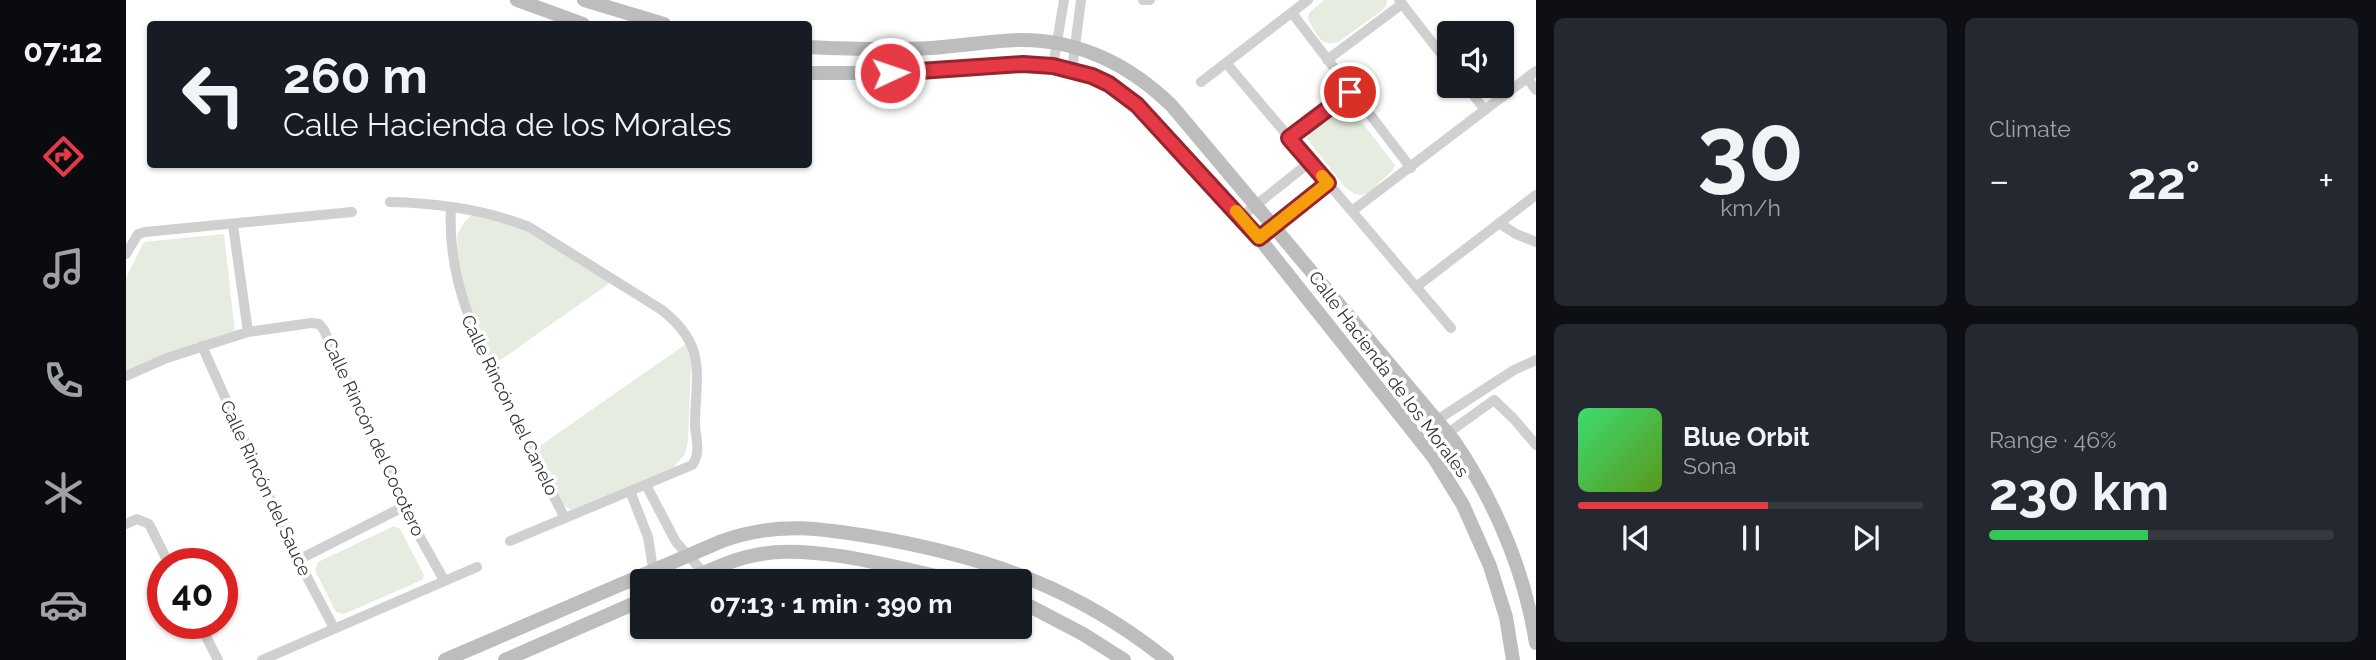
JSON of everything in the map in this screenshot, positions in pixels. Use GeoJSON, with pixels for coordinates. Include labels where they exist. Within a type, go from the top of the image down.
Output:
{"type":"FeatureCollection","features":[{"type":"Feature","properties":{"kind":"street"},"geometry":{"type":"LineString","coordinates":[[517,0],[575,21]]}},
{"type":"Feature","properties":{"kind":"street"},"geometry":{"type":"LineString","coordinates":[[584,0],[654,21]]}},
{"type":"Feature","properties":{"kind":"street"},"geometry":{"type":"LineString","coordinates":[[1053,66],[1064,0]]}},
{"type":"Feature","properties":{"kind":"street"},"geometry":{"type":"LineString","coordinates":[[1072,69],[1082,0]]}},
{"type":"Feature","properties":{"kind":"street"},"geometry":{"type":"LineString","coordinates":[[1143,0],[1150,0]]}},
{"type":"Feature","properties":{"kind":"street"},"geometry":{"type":"LineString","coordinates":[[1201,82],[1308,0]]}},
{"type":"Feature","properties":{"kind":"street"},"geometry":{"type":"LineString","coordinates":[[1327,60],[1400,2],[1437,49]]}},
{"type":"Feature","properties":{"kind":"street"},"geometry":{"type":"LineString","coordinates":[[1292,13],[1350,92],[1411,168]]}},
{"type":"Feature","properties":{"kind":"street","name":"Calle Hacienda de los Morales"},"geometry":{"type":"LineString","coordinates":[[812,47],[888,50],[1021,40],[1057,44],[1118,64],[1159,93],[1448,433],[1476,474],[1502,526],[1521,579],[1536,643]]}},
{"type":"Feature","properties":{"kind":"street"},"geometry":{"type":"LineString","coordinates":[[888,50],[890,73]]}},
{"type":"Feature","properties":{"kind":"street"},"geometry":{"type":"LineString","coordinates":[[1226,63],[1451,328]]}},
{"type":"Feature","properties":{"kind":"street","name":"Calle Hacienda de los Morales"},"geometry":{"type":"LineString","coordinates":[[812,73],[890,73],[1008,64],[1053,66],[1072,69],[1109,84],[1137,105],[1259,238],[1421,441],[1453,489],[1490,565],[1506,617],[1513,660]]}},
{"type":"Feature","properties":{"kind":"street"},"geometry":{"type":"LineString","coordinates":[[1352,211],[1532,74],[1536,90]]}},
{"type":"Feature","properties":{"kind":"street"},"geometry":{"type":"LineString","coordinates":[[1289,138],[1350,92]]}},
{"type":"Feature","properties":{"kind":"street"},"geometry":{"type":"LineString","coordinates":[[1476,98],[1485,110]]}},
{"type":"Feature","properties":{"kind":"street"},"geometry":{"type":"LineString","coordinates":[[1241,217],[1310,162]]}},
{"type":"Feature","properties":{"kind":"street"},"geometry":{"type":"LineString","coordinates":[[1259,238],[1328,183]]}},
{"type":"Feature","properties":{"kind":"street"},"geometry":{"type":"LineString","coordinates":[[1416,287],[1536,195]]}},
{"type":"Feature","properties":{"kind":"street"},"geometry":{"type":"LineString","coordinates":[[390,202],[451,206],[493,214],[529,227],[636,292],[673,319],[691,343],[698,377],[696,460],[688,468],[510,541]]}},
{"type":"Feature","properties":{"kind":"street","name":"Calle Rincón del Canelo"},"geometry":{"type":"LineString","coordinates":[[451,206],[453,262],[468,321],[521,434],[565,518]]}},
{"type":"Feature","properties":{"kind":"street"},"geometry":{"type":"LineString","coordinates":[[126,254],[140,233],[352,212]]}},
{"type":"Feature","properties":{"kind":"street"},"geometry":{"type":"LineString","coordinates":[[1499,223],[1536,242]]}},
{"type":"Feature","properties":{"kind":"street"},"geometry":{"type":"LineString","coordinates":[[233,225],[248,331]]}},
{"type":"Feature","properties":{"kind":"street","name":"Calle Rincón del Cocotero"},"geometry":{"type":"LineString","coordinates":[[126,376],[248,331],[311,323],[322,327],[403,507],[444,580]]}},
{"type":"Feature","properties":{"kind":"street","name":"Calle Rincón del Sauce"},"geometry":{"type":"LineString","coordinates":[[202,346],[298,560],[334,628]]}},
{"type":"Feature","properties":{"kind":"street"},"geometry":{"type":"LineString","coordinates":[[1437,420],[1514,370],[1536,360]]}},
{"type":"Feature","properties":{"kind":"street"},"geometry":{"type":"LineString","coordinates":[[1448,433],[1494,400],[1536,445]]}},
{"type":"Feature","properties":{"kind":"street"},"geometry":{"type":"LineString","coordinates":[[646,485],[667,527],[700,569]]}},
{"type":"Feature","properties":{"kind":"street"},"geometry":{"type":"LineString","coordinates":[[630,491],[648,537],[654,569]]}},
{"type":"Feature","properties":{"kind":"street"},"geometry":{"type":"LineString","coordinates":[[298,560],[403,507]]}},
{"type":"Feature","properties":{"kind":"street"},"geometry":{"type":"LineString","coordinates":[[126,524],[137,519],[149,523],[161,548]]}},
{"type":"Feature","properties":{"kind":"street"},"geometry":{"type":"LineString","coordinates":[[648,537],[667,527]]}},
{"type":"Feature","properties":{"kind":"street"},"geometry":{"type":"LineString","coordinates":[[665,569],[688,556],[741,534],[787,527],[821,528],[988,562],[1053,588],[1120,626],[1167,660]]}},
{"type":"Feature","properties":{"kind":"street"},"geometry":{"type":"LineString","coordinates":[[714,569],[745,557],[789,551],[839,557],[898,569]]}},
{"type":"Feature","properties":{"kind":"street"},"geometry":{"type":"LineString","coordinates":[[262,660],[477,567]]}},
{"type":"Feature","properties":{"kind":"street"},"geometry":{"type":"LineString","coordinates":[[446,660],[630,585]]}},
{"type":"Feature","properties":{"kind":"street"},"geometry":{"type":"LineString","coordinates":[[505,660],[630,605]]}},
{"type":"Feature","properties":{"kind":"street"},"geometry":{"type":"LineString","coordinates":[[1032,607],[1083,634],[1124,660]]}},
{"type":"Feature","properties":{"kind":"street"},"geometry":{"type":"LineString","coordinates":[[208,639],[218,660]]}},
{"type":"Feature","properties":{"kind":"shaded area"},"geometry":{"type":"Polygon","coordinates":[[[1324,0],[1387,0],[1381,11],[1340,41],[1328,43],[1320,39],[1308,19],[1309,13],[1324,0]]]}},
{"type":"Feature","properties":{"kind":"shaded area"},"geometry":{"type":"Polygon","coordinates":[[[1346,107],[1350,107],[1395,165],[1369,192],[1362,195],[1345,187],[1307,139],[1310,132],[1346,107]]]}},
{"type":"Feature","properties":{"kind":"shaded area"},"geometry":{"type":"Polygon","coordinates":[[[472,215],[513,224],[611,282],[492,366],[472,330],[458,255],[457,235],[472,215]]]}},
{"type":"Feature","properties":{"kind":"shaded area"},"geometry":{"type":"Polygon","coordinates":[[[224,234],[235,333],[126,374],[126,278],[144,242],[224,234]]]}},
{"type":"Feature","properties":{"kind":"shaded area"},"geometry":{"type":"Polygon","coordinates":[[[686,344],[691,363],[688,441],[685,454],[674,467],[571,510],[562,504],[534,450],[686,344]]]}},
{"type":"Feature","properties":{"kind":"shaded area"},"geometry":{"type":"Polygon","coordinates":[[[394,526],[400,529],[424,575],[422,580],[344,614],[336,612],[315,570],[318,562],[394,526]]]}},
{"type":"Feature","properties":{"kind":"slow traffic"},"geometry":{"type":"LineString","coordinates":[[1236,211],[1259,238],[1328,183],[1322,176]]}},
{"type":"Feature","properties":{"kind":"route"},"geometry":{"type":"LineString","coordinates":[[890,73],[1039,64],[1072,69],[1092,76],[1109,84],[1137,105],[1259,238],[1328,183],[1289,138],[1350,92]]}}]}
